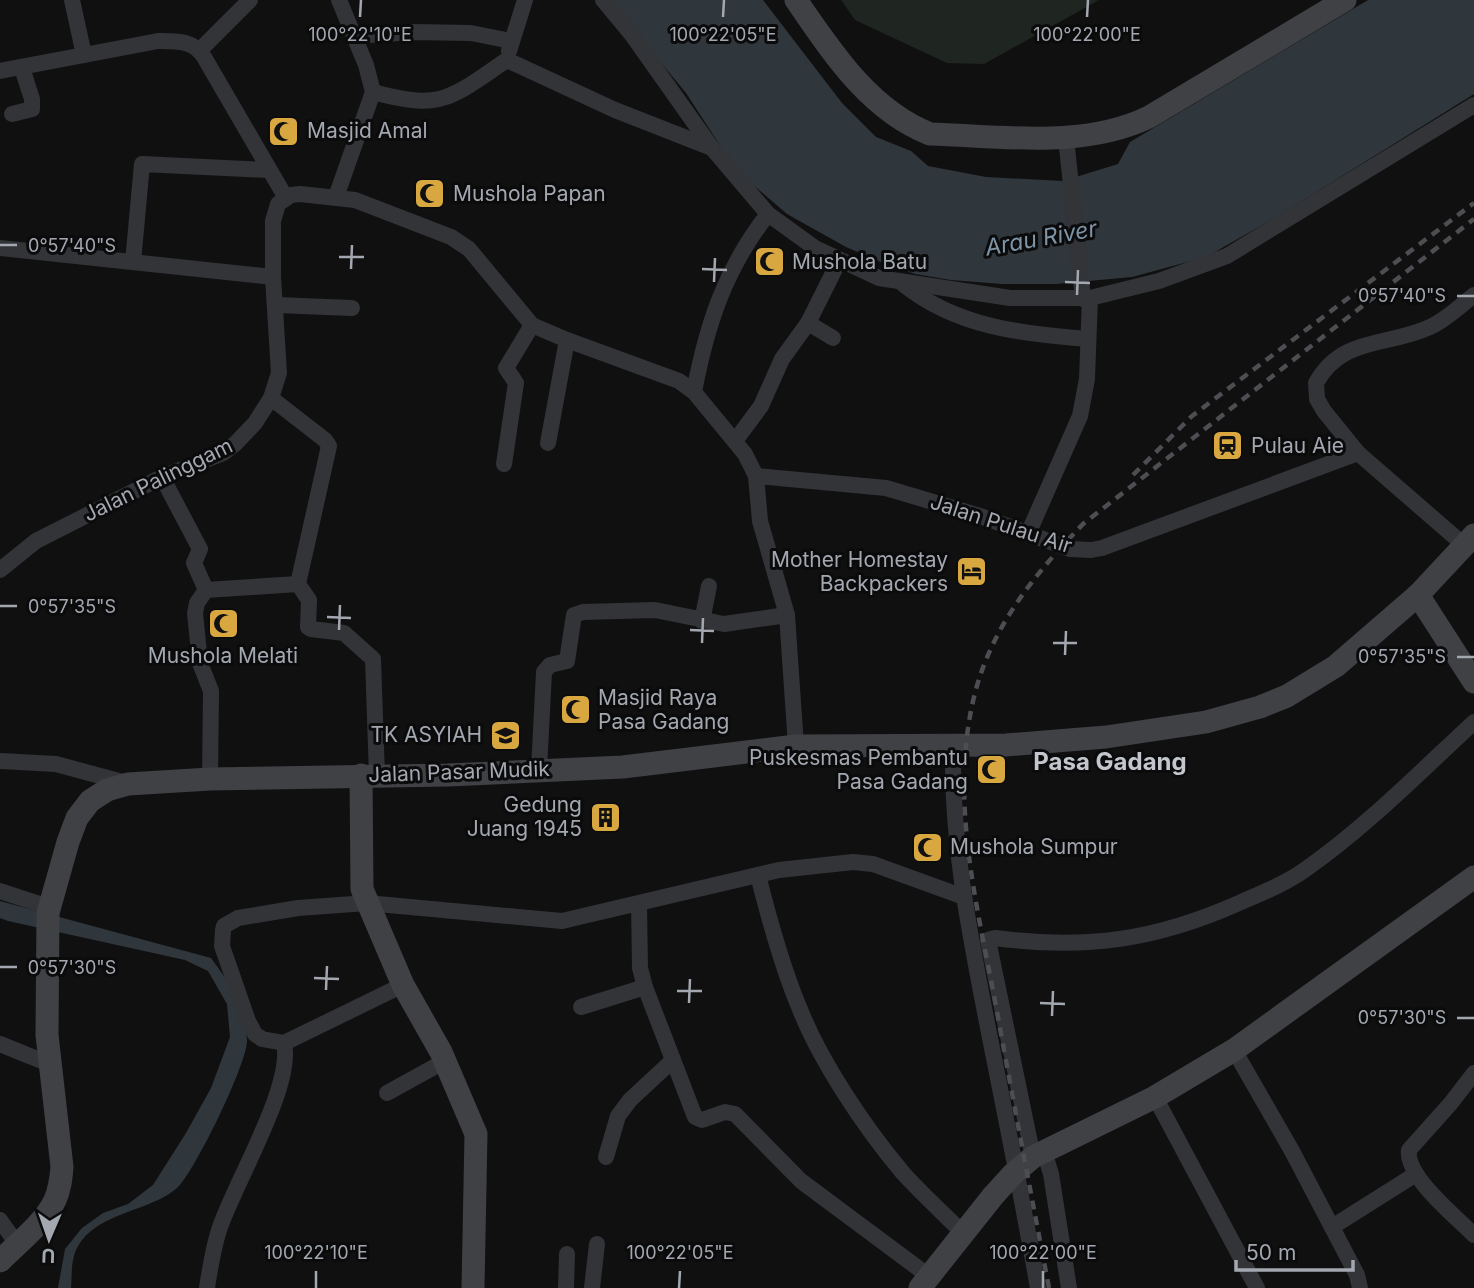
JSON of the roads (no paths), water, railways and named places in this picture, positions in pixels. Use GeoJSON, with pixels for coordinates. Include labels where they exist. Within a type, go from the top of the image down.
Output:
{"type":"FeatureCollection","features":[{"type":"Feature","properties":{"kind":"main road"},"geometry":{"type":"LineString","coordinates":[[796,0],[843,68],[888,109],[917,128],[930,134],[1066,142],[1129,127],[1149,117],[1339,1]]}},
{"type":"Feature","properties":{"kind":"main road","name":"Jalan Pasar Mudik"},"geometry":{"type":"LineString","coordinates":[[0,1261],[45,1215],[60,1188],[62,1167],[47,1035],[48,910],[77,818],[90,801],[107,790],[128,784],[210,779],[448,775],[623,767],[796,746],[1006,745],[1106,737],[1206,722],[1260,707],[1287,696],[1336,666],[1418,595],[1469,540]]}},
{"type":"Feature","properties":{"kind":"main road"},"geometry":{"type":"LineString","coordinates":[[1418,595],[1474,682]]}},
{"type":"Feature","properties":{"kind":"main road"},"geometry":{"type":"LineString","coordinates":[[369,775],[362,889],[403,985],[445,1061],[476,1134],[473,1288]]}},
{"type":"Feature","properties":{"kind":"main road"},"geometry":{"type":"LineString","coordinates":[[925,1283],[963,1233],[1031,1160],[1155,1097],[1234,1050],[1474,877]]}},
{"type":"Feature","properties":{"kind":"street"},"geometry":{"type":"LineString","coordinates":[[72,0],[84,55]]}},
{"type":"Feature","properties":{"kind":"street"},"geometry":{"type":"LineString","coordinates":[[200,50],[250,0]]}},
{"type":"Feature","properties":{"kind":"street"},"geometry":{"type":"LineString","coordinates":[[336,197],[373,92],[366,65],[339,0]]}},
{"type":"Feature","properties":{"kind":"street"},"geometry":{"type":"LineString","coordinates":[[373,92],[415,102],[443,100],[507,60],[525,0]]}},
{"type":"Feature","properties":{"kind":"street"},"geometry":{"type":"LineString","coordinates":[[603,0],[632,35],[712,148],[768,214],[839,261],[879,278],[1010,298],[1085,295],[1159,281],[1227,256],[1474,105]]}},
{"type":"Feature","properties":{"kind":"street"},"geometry":{"type":"LineString","coordinates":[[355,36],[412,32],[471,33],[511,41]]}},
{"type":"Feature","properties":{"kind":"street"},"geometry":{"type":"LineString","coordinates":[[0,71],[158,41],[184,43],[200,50],[286,198],[300,194],[336,197],[373,206],[461,242],[532,325],[679,381],[694,392],[752,464],[756,476],[761,521],[787,615],[796,746]]}},
{"type":"Feature","properties":{"kind":"street"},"geometry":{"type":"LineString","coordinates":[[507,60],[615,110],[712,148]]}},
{"type":"Feature","properties":{"kind":"street"},"geometry":{"type":"LineString","coordinates":[[12,114],[32,109],[32,99],[22,68]]}},
{"type":"Feature","properties":{"kind":"street"},"geometry":{"type":"LineString","coordinates":[[1028,534],[1080,416],[1087,379],[1085,295],[1066,142]]}},
{"type":"Feature","properties":{"kind":"street"},"geometry":{"type":"LineString","coordinates":[[133,262],[142,164],[269,170]]}},
{"type":"Feature","properties":{"kind":"street","name":"Jalan Palinggam"},"geometry":{"type":"LineString","coordinates":[[0,570],[36,541],[162,477],[223,453],[255,423],[278,383],[280,366],[273,277],[273,221],[278,204],[286,198]]}},
{"type":"Feature","properties":{"kind":"street"},"geometry":{"type":"LineString","coordinates":[[694,392],[720,294],[739,254],[768,214]]}},
{"type":"Feature","properties":{"kind":"street"},"geometry":{"type":"LineString","coordinates":[[0,248],[273,277]]}},
{"type":"Feature","properties":{"kind":"street"},"geometry":{"type":"LineString","coordinates":[[734,441],[755,416],[782,359],[808,323],[839,261]]}},
{"type":"Feature","properties":{"kind":"street"},"geometry":{"type":"LineString","coordinates":[[901,283],[954,316],[1021,333],[1088,339]]}},
{"type":"Feature","properties":{"kind":"street"},"geometry":{"type":"LineString","coordinates":[[1469,540],[1358,453],[1317,400],[1316,383],[1320,375],[1345,352],[1362,344],[1411,334],[1432,326],[1474,295]]}},
{"type":"Feature","properties":{"kind":"street"},"geometry":{"type":"LineString","coordinates":[[276,305],[352,308]]}},
{"type":"Feature","properties":{"kind":"street"},"geometry":{"type":"LineString","coordinates":[[808,323],[833,338]]}},
{"type":"Feature","properties":{"kind":"street"},"geometry":{"type":"LineString","coordinates":[[505,464],[516,383],[506,368],[532,325]]}},
{"type":"Feature","properties":{"kind":"street"},"geometry":{"type":"LineString","coordinates":[[548,443],[567,340]]}},
{"type":"Feature","properties":{"kind":"street"},"geometry":{"type":"LineString","coordinates":[[271,397],[325,440],[329,449],[298,584],[309,600],[308,627],[344,633],[373,659],[369,775]]}},
{"type":"Feature","properties":{"kind":"street","name":"Jalan Pulau Air"},"geometry":{"type":"LineString","coordinates":[[756,476],[886,488],[1070,549],[1091,550],[1358,453]]}},
{"type":"Feature","properties":{"kind":"street"},"geometry":{"type":"LineString","coordinates":[[162,477],[200,549],[194,563],[206,590]]}},
{"type":"Feature","properties":{"kind":"street"},"geometry":{"type":"LineString","coordinates":[[206,590],[298,584]]}},
{"type":"Feature","properties":{"kind":"street"},"geometry":{"type":"LineString","coordinates":[[702,621],[709,586]]}},
{"type":"Feature","properties":{"kind":"street"},"geometry":{"type":"LineString","coordinates":[[206,590],[197,603],[195,614],[200,663],[211,691],[210,779]]}},
{"type":"Feature","properties":{"kind":"street"},"geometry":{"type":"LineString","coordinates":[[538,770],[544,673],[550,665],[568,660],[573,615],[583,612],[645,609],[702,621],[732,623],[787,615]]}},
{"type":"Feature","properties":{"kind":"street"},"geometry":{"type":"LineString","coordinates":[[1038,1288],[1031,1160],[988,940],[995,938],[1075,944],[1124,939],[1179,927],[1264,893],[1286,882],[1322,857],[1474,722]]}},
{"type":"Feature","properties":{"kind":"street"},"geometry":{"type":"LineString","coordinates":[[953,744],[953,811],[964,897],[1031,1160],[1051,1174],[1069,1288]]}},
{"type":"Feature","properties":{"kind":"street"},"geometry":{"type":"LineString","coordinates":[[0,761],[57,764],[128,784]]}},
{"type":"Feature","properties":{"kind":"street"},"geometry":{"type":"LineString","coordinates":[[403,985],[284,1043],[262,1039],[251,1028],[222,946],[224,926],[238,918],[298,908],[368,903],[550,921],[575,919],[758,875],[823,863],[868,863],[964,897]]}},
{"type":"Feature","properties":{"kind":"street"},"geometry":{"type":"LineString","coordinates":[[758,875],[772,931],[799,1007],[815,1042],[869,1127],[898,1166],[963,1233]]}},
{"type":"Feature","properties":{"kind":"street"},"geometry":{"type":"LineString","coordinates":[[0,891],[48,910]]}},
{"type":"Feature","properties":{"kind":"street"},"geometry":{"type":"LineString","coordinates":[[639,904],[640,968],[645,987],[688,1104],[697,1119],[705,1120],[725,1112],[735,1114],[801,1181],[925,1283]]}},
{"type":"Feature","properties":{"kind":"street"},"geometry":{"type":"LineString","coordinates":[[581,1007],[645,987]]}},
{"type":"Feature","properties":{"kind":"street"},"geometry":{"type":"LineString","coordinates":[[207,1288],[219,1229],[259,1140],[282,1073],[286,1053],[284,1043]]}},
{"type":"Feature","properties":{"kind":"street"},"geometry":{"type":"LineString","coordinates":[[0,1044],[52,1065]]}},
{"type":"Feature","properties":{"kind":"street"},"geometry":{"type":"LineString","coordinates":[[1234,1050],[1292,1151],[1357,1275],[1360,1288]]}},
{"type":"Feature","properties":{"kind":"street"},"geometry":{"type":"LineString","coordinates":[[606,1157],[613,1125],[623,1108],[673,1060]]}},
{"type":"Feature","properties":{"kind":"street"},"geometry":{"type":"LineString","coordinates":[[387,1093],[445,1061]]}},
{"type":"Feature","properties":{"kind":"street"},"geometry":{"type":"LineString","coordinates":[[1474,1073],[1409,1150],[1410,1164],[1416,1174],[1474,1236]]}},
{"type":"Feature","properties":{"kind":"street"},"geometry":{"type":"LineString","coordinates":[[1155,1097],[1257,1288]]}},
{"type":"Feature","properties":{"kind":"street"},"geometry":{"type":"LineString","coordinates":[[1332,1227],[1416,1174]]}},
{"type":"Feature","properties":{"kind":"street"},"geometry":{"type":"LineString","coordinates":[[0,1220],[17,1244]]}},
{"type":"Feature","properties":{"kind":"street"},"geometry":{"type":"LineString","coordinates":[[592,1288],[597,1244]]}},
{"type":"Feature","properties":{"kind":"street"},"geometry":{"type":"LineString","coordinates":[[566,1288],[567,1254]]}},
{"type":"Feature","properties":{"kind":"water","name":"Arau River"},"geometry":{"type":"Polygon","coordinates":[[[609,0],[763,0],[842,103],[876,137],[911,151],[928,166],[986,177],[1063,181],[1118,164],[1130,142],[1368,0],[1474,0],[1474,94],[1273,219],[1206,257],[1132,277],[1056,284],[951,280],[915,274],[878,261],[846,247],[787,214],[736,170],[686,93],[609,0]]]}},
{"type":"Feature","properties":{"kind":"water"},"geometry":{"type":"Polygon","coordinates":[[[0,901],[211,958],[240,1006],[246,1028],[245,1052],[230,1093],[185,1178],[165,1197],[120,1215],[92,1230],[81,1242],[74,1256],[71,1288],[58,1288],[65,1249],[82,1228],[103,1213],[128,1204],[153,1185],[211,1088],[230,1037],[227,1004],[208,971],[185,960],[8,921],[0,918],[0,901]]]}},
{"type":"Feature","properties":{"kind":"railway"},"geometry":{"type":"LineString","coordinates":[[1133,475],[1192,416],[1474,203]]}},
{"type":"Feature","properties":{"kind":"railway"},"geometry":{"type":"LineString","coordinates":[[1049,1288],[968,852],[964,775],[967,736],[974,697],[991,648],[1016,603],[1083,524],[1474,219]]}},
{"type":"Feature","properties":{"kind":"place","name":"Masjid Amal"},"geometry":{"type":"Point","coordinates":[284,131]}},
{"type":"Feature","properties":{"kind":"place","name":"Mushola Papan"},"geometry":{"type":"Point","coordinates":[430,194]}},
{"type":"Feature","properties":{"kind":"place","name":"Mushola Batu"},"geometry":{"type":"Point","coordinates":[769,262]}},
{"type":"Feature","properties":{"kind":"place","name":"Pulau Aie"},"geometry":{"type":"Point","coordinates":[1228,446]}},
{"type":"Feature","properties":{"kind":"place","name":"Mother Homestay Backpackers"},"geometry":{"type":"Point","coordinates":[971,572]}},
{"type":"Feature","properties":{"kind":"place","name":"Mushola Melati"},"geometry":{"type":"Point","coordinates":[223,624]}},
{"type":"Feature","properties":{"kind":"place","name":"Masjid Raya Pasa Gadang"},"geometry":{"type":"Point","coordinates":[575,710]}},
{"type":"Feature","properties":{"kind":"place","name":"TK ASYIAH"},"geometry":{"type":"Point","coordinates":[505,735]}},
{"type":"Feature","properties":{"kind":"place","name":"Puskesmas Pembantu Pasa Gadang"},"geometry":{"type":"Point","coordinates":[991,770]}},
{"type":"Feature","properties":{"kind":"place","name":"Gedung Juang 1945"},"geometry":{"type":"Point","coordinates":[605,817]}},
{"type":"Feature","properties":{"kind":"place","name":"Mushola Sumpur"},"geometry":{"type":"Point","coordinates":[927,847]}},
{"type":"Feature","properties":{"kind":"district","name":"Pasa Gadang"},"geometry":{"type":"Point","coordinates":[1110,762]}}]}
